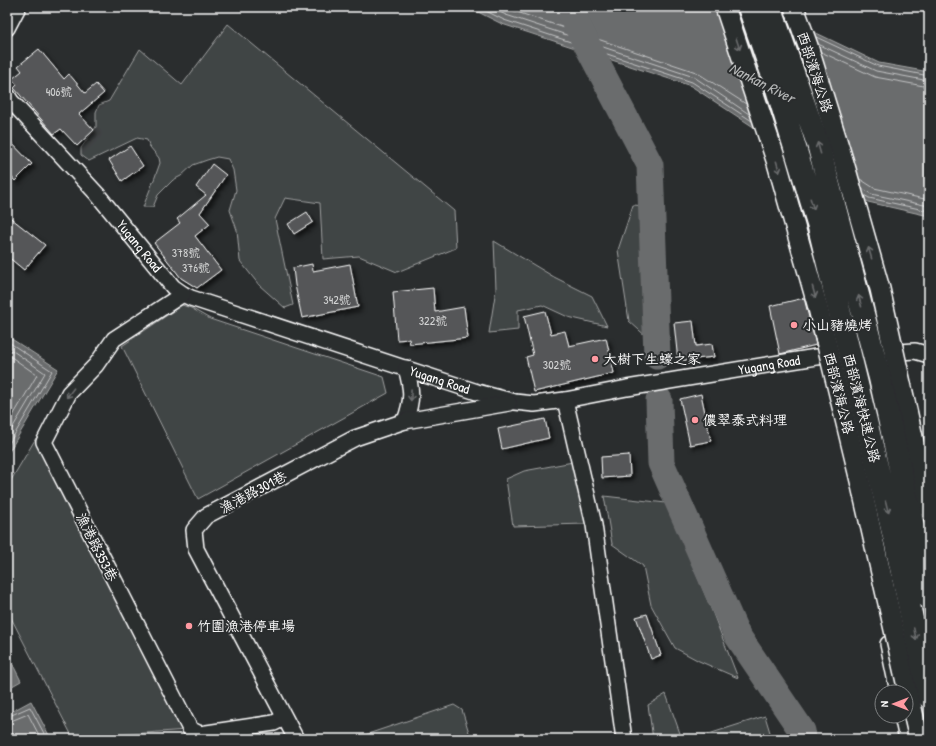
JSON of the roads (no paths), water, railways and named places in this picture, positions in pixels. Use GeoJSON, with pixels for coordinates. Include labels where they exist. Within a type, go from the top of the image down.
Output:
{"type":"FeatureCollection","features":[{"type":"Feature","properties":{"kind":"highway","name":"西部濱海快速公路"},"geometry":{"type":"LineString","coordinates":[[748,7],[774,79],[818,223],[896,545],[929,697]]}},
{"type":"Feature","properties":{"kind":"highway","name":"西部濱海快速公路"},"geometry":{"type":"LineString","coordinates":[[770,7],[818,144],[880,378],[929,598]]}},
{"type":"Feature","properties":{"kind":"main road","name":"西部濱海公路"},"geometry":{"type":"LineString","coordinates":[[725,7],[777,163],[817,304],[860,481],[919,739]]}},
{"type":"Feature","properties":{"kind":"main road","name":"西部濱海公路"},"geometry":{"type":"LineString","coordinates":[[794,7],[808,46],[845,166],[880,289],[929,509]]}},
{"type":"Feature","properties":{"kind":"street"},"geometry":{"type":"LineString","coordinates":[[7,28],[17,7]]}},
{"type":"Feature","properties":{"kind":"street","name":"Yugang Road"},"geometry":{"type":"LineString","coordinates":[[7,95],[10,101],[98,194],[173,287],[183,294],[190,298],[477,392],[515,402],[534,404],[816,357],[915,351],[929,355]]}},
{"type":"Feature","properties":{"kind":"street","name":"Yugang Road"},"geometry":{"type":"LineString","coordinates":[[7,110],[33,125]]}},
{"type":"Feature","properties":{"kind":"street","name":"漁港路353巷"},"geometry":{"type":"LineString","coordinates":[[183,294],[114,339],[96,365],[69,393],[44,442],[190,729],[200,734],[274,723],[284,718]]}},
{"type":"Feature","properties":{"kind":"street"},"geometry":{"type":"LineString","coordinates":[[884,353],[906,438],[929,478]]}},
{"type":"Feature","properties":{"kind":"street"},"geometry":{"type":"LineString","coordinates":[[844,356],[868,450],[871,556],[896,684]]}},
{"type":"Feature","properties":{"kind":"street"},"geometry":{"type":"LineString","coordinates":[[406,368],[411,386],[411,406],[406,421]]}},
{"type":"Feature","properties":{"kind":"street"},"geometry":{"type":"LineString","coordinates":[[565,400],[594,524],[624,739]]}},
{"type":"Feature","properties":{"kind":"street","name":"漁港路301巷"},"geometry":{"type":"LineString","coordinates":[[284,718],[196,549],[194,530],[206,516],[355,438],[406,421],[515,402]]}},
{"type":"Feature","properties":{"kind":"street"},"geometry":{"type":"LineString","coordinates":[[284,718],[296,739]]}},
{"type":"Feature","properties":{"kind":"street"},"geometry":{"type":"LineString","coordinates":[[904,724],[907,739]]}},
{"type":"Feature","properties":{"kind":"water","name":"Nankan River"},"geometry":{"type":"Polygon","coordinates":[[[468,7],[762,7],[879,63],[929,72],[929,216],[868,202],[691,86],[502,24],[468,7]]]}},
{"type":"Feature","properties":{"kind":"water"},"geometry":{"type":"Polygon","coordinates":[[[7,336],[58,369],[7,455],[7,336]]]}},
{"type":"Feature","properties":{"kind":"water"},"geometry":{"type":"Polygon","coordinates":[[[7,653],[21,681],[7,689],[7,653]]]}},
{"type":"Feature","properties":{"kind":"water"},"geometry":{"type":"Polygon","coordinates":[[[31,701],[51,739],[7,739],[7,714],[31,701]]]}},
{"type":"Feature","properties":{"kind":"waterway"},"geometry":{"type":"LineString","coordinates":[[568,7],[650,165],[657,356]]}},
{"type":"Feature","properties":{"kind":"waterway"},"geometry":{"type":"LineString","coordinates":[[659,400],[661,463],[737,635],[802,731],[803,739]]}},
{"type":"Feature","properties":{"kind":"place","name":"小山豬燒烤"},"geometry":{"type":"Point","coordinates":[794,325]}},
{"type":"Feature","properties":{"kind":"place","name":"大樹下生蠔之家"},"geometry":{"type":"Point","coordinates":[595,359]}},
{"type":"Feature","properties":{"kind":"place","name":"儂翠泰式料理"},"geometry":{"type":"Point","coordinates":[695,420]}},
{"type":"Feature","properties":{"kind":"place","name":"竹圍漁港停車場"},"geometry":{"type":"Point","coordinates":[189,626]}}]}
